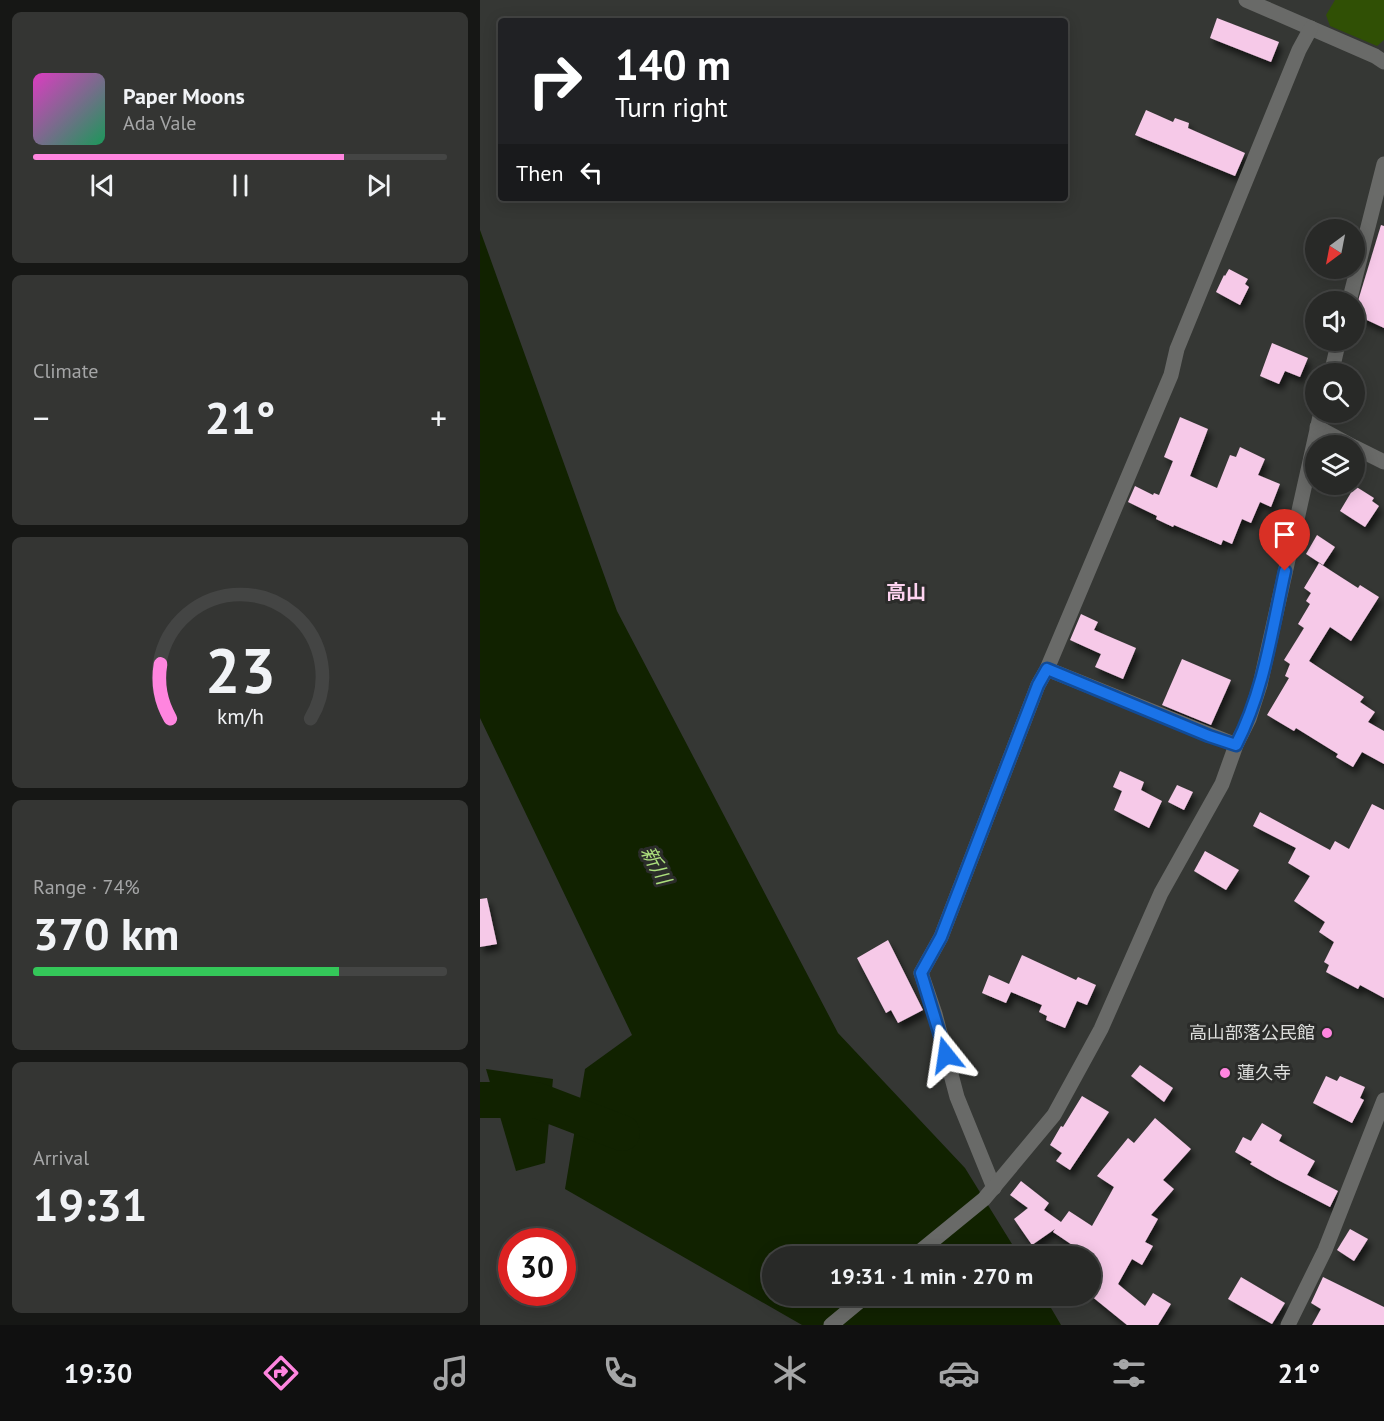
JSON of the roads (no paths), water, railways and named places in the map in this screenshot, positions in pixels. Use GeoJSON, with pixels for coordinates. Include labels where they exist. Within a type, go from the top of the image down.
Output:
{"type":"FeatureCollection","features":[{"type":"Feature","properties":{"kind":"street"},"geometry":{"type":"LineString","coordinates":[[1246,0],[1384,62]]}},
{"type":"Feature","properties":{"kind":"street"},"geometry":{"type":"LineString","coordinates":[[989,1193],[957,1097],[935,1014],[921,973],[941,937],[1038,685],[1047,669],[1171,375],[1177,349],[1294,61],[1311,28]]}},
{"type":"Feature","properties":{"kind":"street"},"geometry":{"type":"LineString","coordinates":[[1352,291],[1384,165]]}},
{"type":"Feature","properties":{"kind":"street"},"geometry":{"type":"LineString","coordinates":[[927,1246],[989,1193],[1054,1115],[1101,1029],[1161,893],[1222,784],[1236,745],[1250,719],[1260,685],[1318,423]]}},
{"type":"Feature","properties":{"kind":"street"},"geometry":{"type":"LineString","coordinates":[[1323,423],[1339,435]]}},
{"type":"Feature","properties":{"kind":"street"},"geometry":{"type":"LineString","coordinates":[[1365,452],[1384,462]]}},
{"type":"Feature","properties":{"kind":"street"},"geometry":{"type":"LineString","coordinates":[[1047,669],[1236,745]]}},
{"type":"Feature","properties":{"kind":"street"},"geometry":{"type":"LineString","coordinates":[[1288,1325],[1325,1250],[1384,1100]]}},
{"type":"Feature","properties":{"kind":"street"},"geometry":{"type":"LineString","coordinates":[[831,1325],[854,1306]]}},
{"type":"Feature","properties":{"kind":"water","name":"新川"},"geometry":{"type":"Polygon","coordinates":[[[480,230],[617,611],[838,1033],[965,1168],[1013,1246],[762,1246],[762,1302],[565,1189],[585,1069],[632,1035],[480,718],[480,230]]]}},
{"type":"Feature","properties":{"kind":"water"},"geometry":{"type":"Polygon","coordinates":[[[486,1069],[553,1079],[545,1163],[516,1171],[486,1069]]]}},
{"type":"Feature","properties":{"kind":"water"},"geometry":{"type":"Polygon","coordinates":[[[769,1306],[1050,1306],[1061,1325],[802,1325],[769,1306]]]}},
{"type":"Feature","properties":{"kind":"waterway"},"geometry":{"type":"LineString","coordinates":[[480,1100],[536,1100],[622,1133]]}},
{"type":"Feature","properties":{"kind":"place","name":"高山部落公民館"},"geometry":{"type":"Point","coordinates":[1327,1033]}},
{"type":"Feature","properties":{"kind":"place","name":"蓮久寺"},"geometry":{"type":"Point","coordinates":[1225,1073]}},
{"type":"Feature","properties":{"kind":"district","name":"高山"},"geometry":{"type":"Point","coordinates":[906,592]}}]}
